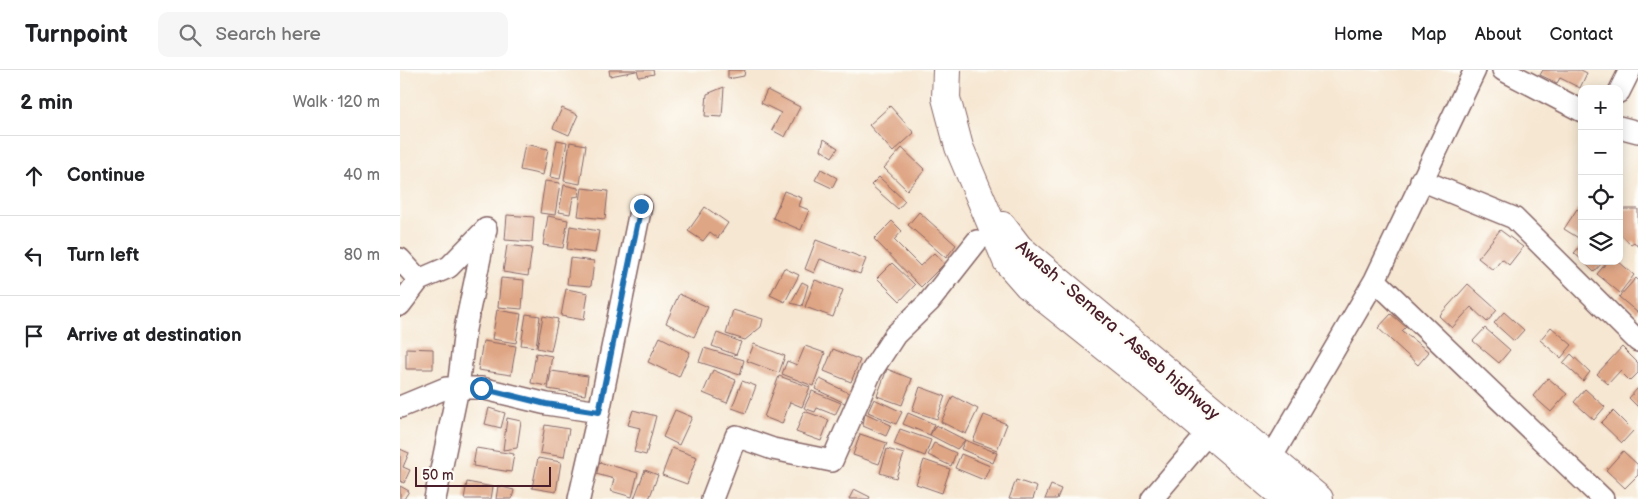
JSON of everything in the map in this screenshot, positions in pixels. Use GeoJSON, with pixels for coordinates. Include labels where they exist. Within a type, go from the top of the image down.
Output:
{"type":"FeatureCollection","features":[{"type":"Feature","properties":{"kind":"highway"},"geometry":{"type":"LineString","coordinates":[[947,70],[946,98],[959,147],[981,201]]}},
{"type":"Feature","properties":{"kind":"highway","name":"Awash - Semera - Asseb highway"},"geometry":{"type":"LineString","coordinates":[[981,201],[1007,261],[1028,285],[1137,372],[1287,499]]}},
{"type":"Feature","properties":{"kind":"highway","name":"Awash - Semera - Asseb highway"},"geometry":{"type":"LineString","coordinates":[[981,201],[1019,248],[1319,499]]}},
{"type":"Feature","properties":{"kind":"street"},"geometry":{"type":"LineString","coordinates":[[1272,458],[1375,280],[1475,70]]}},
{"type":"Feature","properties":{"kind":"street"},"geometry":{"type":"LineString","coordinates":[[1502,70],[1578,109]]}},
{"type":"Feature","properties":{"kind":"street"},"geometry":{"type":"LineString","coordinates":[[1622,85],[1630,70]]}},
{"type":"Feature","properties":{"kind":"street"},"geometry":{"type":"LineString","coordinates":[[1623,128],[1638,132]]}},
{"type":"Feature","properties":{"kind":"street"},"geometry":{"type":"LineString","coordinates":[[1421,180],[1514,218],[1638,341]]}},
{"type":"Feature","properties":{"kind":"street"},"geometry":{"type":"LineString","coordinates":[[579,499],[599,412],[641,206]]}},
{"type":"Feature","properties":{"kind":"street"},"geometry":{"type":"LineString","coordinates":[[400,305],[419,280],[449,267],[486,229],[465,329],[458,388],[435,499]]}},
{"type":"Feature","properties":{"kind":"street"},"geometry":{"type":"LineString","coordinates":[[712,499],[736,436],[773,449],[832,462],[871,372],[895,334],[929,302],[977,241]]}},
{"type":"Feature","properties":{"kind":"street"},"geometry":{"type":"LineString","coordinates":[[400,259],[419,280]]}},
{"type":"Feature","properties":{"kind":"street"},"geometry":{"type":"LineString","coordinates":[[1375,280],[1603,499]]}},
{"type":"Feature","properties":{"kind":"street"},"geometry":{"type":"LineString","coordinates":[[400,407],[446,388],[481,388],[546,404],[599,412]]}},
{"type":"Feature","properties":{"kind":"street"},"geometry":{"type":"LineString","coordinates":[[1152,499],[1208,433]]}},
{"type":"Feature","properties":{"kind":"building"},"geometry":{"type":"Polygon","coordinates":[[[609,70],[636,70],[636,71],[610,76],[609,70]]]}},
{"type":"Feature","properties":{"kind":"building"},"geometry":{"type":"Polygon","coordinates":[[[637,70],[653,70],[654,74],[639,77],[637,70]]]}},
{"type":"Feature","properties":{"kind":"building"},"geometry":{"type":"Polygon","coordinates":[[[728,70],[745,70],[744,76],[728,79],[728,70]]]}},
{"type":"Feature","properties":{"kind":"building"},"geometry":{"type":"Polygon","coordinates":[[[1543,70],[1581,70],[1587,73],[1581,85],[1578,85],[1578,87],[1560,78],[1557,83],[1540,75],[1543,70]]]}},
{"type":"Feature","properties":{"kind":"building"},"geometry":{"type":"Polygon","coordinates":[[[724,87],[722,117],[705,116],[707,94],[724,87]]]}},
{"type":"Feature","properties":{"kind":"building"},"geometry":{"type":"Polygon","coordinates":[[[767,90],[800,107],[785,137],[772,130],[781,113],[761,103],[767,90]]]}},
{"type":"Feature","properties":{"kind":"building"},"geometry":{"type":"Polygon","coordinates":[[[890,106],[914,133],[893,152],[869,125],[890,106]]]}},
{"type":"Feature","properties":{"kind":"building"},"geometry":{"type":"Polygon","coordinates":[[[562,108],[578,115],[569,135],[553,128],[562,108]]]}},
{"type":"Feature","properties":{"kind":"building"},"geometry":{"type":"Polygon","coordinates":[[[824,139],[838,148],[832,157],[821,150],[824,139]]]}},
{"type":"Feature","properties":{"kind":"building"},"geometry":{"type":"Polygon","coordinates":[[[557,140],[567,142],[560,179],[550,177],[557,140]]]}},
{"type":"Feature","properties":{"kind":"building"},"geometry":{"type":"Polygon","coordinates":[[[570,142],[586,145],[580,184],[564,181],[570,142]]]}},
{"type":"Feature","properties":{"kind":"building"},"geometry":{"type":"Polygon","coordinates":[[[525,144],[548,149],[543,175],[520,170],[525,144]]]}},
{"type":"Feature","properties":{"kind":"building"},"geometry":{"type":"Polygon","coordinates":[[[902,148],[925,170],[907,190],[884,168],[902,148]]]}},
{"type":"Feature","properties":{"kind":"building"},"geometry":{"type":"Polygon","coordinates":[[[821,169],[837,178],[832,188],[815,180],[821,169]]]}},
{"type":"Feature","properties":{"kind":"building"},"geometry":{"type":"Polygon","coordinates":[[[879,177],[905,201],[898,209],[871,185],[879,177]]]}},
{"type":"Feature","properties":{"kind":"building"},"geometry":{"type":"Polygon","coordinates":[[[545,181],[560,183],[555,215],[540,213],[545,181]]]}},
{"type":"Feature","properties":{"kind":"building"},"geometry":{"type":"Polygon","coordinates":[[[564,185],[578,188],[579,196],[573,197],[570,214],[559,212],[564,185]]]}},
{"type":"Feature","properties":{"kind":"building"},"geometry":{"type":"Polygon","coordinates":[[[582,188],[608,191],[605,219],[578,216],[582,188]]]}},
{"type":"Feature","properties":{"kind":"building"},"geometry":{"type":"Polygon","coordinates":[[[784,191],[802,198],[799,206],[809,210],[801,230],[773,218],[784,191]]]}},
{"type":"Feature","properties":{"kind":"building"},"geometry":{"type":"Polygon","coordinates":[[[705,207],[728,223],[718,238],[710,232],[703,241],[688,231],[705,207]]]}},
{"type":"Feature","properties":{"kind":"building"},"geometry":{"type":"Polygon","coordinates":[[[1577,209],[1578,210],[1578,238],[1564,229],[1577,209]]]}},
{"type":"Feature","properties":{"kind":"building"},"geometry":{"type":"Polygon","coordinates":[[[1638,209],[1638,247],[1634,242],[1631,244],[1623,237],[1623,210],[1638,209]]]}},
{"type":"Feature","properties":{"kind":"building"},"geometry":{"type":"Polygon","coordinates":[[[919,212],[956,245],[946,258],[908,225],[919,212]]]}},
{"type":"Feature","properties":{"kind":"building"},"geometry":{"type":"Polygon","coordinates":[[[507,215],[534,217],[532,242],[505,240],[507,215]]]}},
{"type":"Feature","properties":{"kind":"building"},"geometry":{"type":"Polygon","coordinates":[[[548,216],[568,220],[563,248],[543,245],[548,216]]]}},
{"type":"Feature","properties":{"kind":"building"},"geometry":{"type":"Polygon","coordinates":[[[892,221],[902,231],[894,240],[920,266],[934,253],[944,264],[921,287],[874,239],[892,221]]]}},
{"type":"Feature","properties":{"kind":"building"},"geometry":{"type":"Polygon","coordinates":[[[570,226],[599,231],[595,253],[567,249],[570,226]]]}},
{"type":"Feature","properties":{"kind":"building"},"geometry":{"type":"Polygon","coordinates":[[[1500,230],[1523,247],[1509,265],[1502,259],[1493,270],[1478,258],[1500,230]]]}},
{"type":"Feature","properties":{"kind":"building"},"geometry":{"type":"Polygon","coordinates":[[[816,240],[866,259],[860,274],[820,259],[814,273],[805,269],[816,240]]]}},
{"type":"Feature","properties":{"kind":"building"},"geometry":{"type":"Polygon","coordinates":[[[507,245],[532,248],[528,276],[503,272],[507,245]]]}},
{"type":"Feature","properties":{"kind":"building"},"geometry":{"type":"Polygon","coordinates":[[[1578,248],[1578,256],[1574,253],[1578,248]]]}},
{"type":"Feature","properties":{"kind":"building"},"geometry":{"type":"Polygon","coordinates":[[[570,258],[594,261],[591,286],[567,284],[570,258]]]}},
{"type":"Feature","properties":{"kind":"building"},"geometry":{"type":"Polygon","coordinates":[[[892,263],[915,285],[900,301],[877,278],[892,263]]]}},
{"type":"Feature","properties":{"kind":"building"},"geometry":{"type":"Polygon","coordinates":[[[1587,265],[1600,265],[1594,272],[1587,265]]]}},
{"type":"Feature","properties":{"kind":"building"},"geometry":{"type":"Polygon","coordinates":[[[1605,265],[1623,265],[1634,275],[1620,293],[1597,274],[1605,265]]]}},
{"type":"Feature","properties":{"kind":"building"},"geometry":{"type":"Polygon","coordinates":[[[784,268],[799,275],[785,302],[770,295],[784,268]]]}},
{"type":"Feature","properties":{"kind":"building"},"geometry":{"type":"Polygon","coordinates":[[[501,278],[524,280],[522,309],[498,307],[501,278]]]}},
{"type":"Feature","properties":{"kind":"building"},"geometry":{"type":"Polygon","coordinates":[[[1636,278],[1638,280],[1638,313],[1619,297],[1636,278]]]}},
{"type":"Feature","properties":{"kind":"building"},"geometry":{"type":"Polygon","coordinates":[[[815,280],[843,290],[833,317],[805,307],[815,280]]]}},
{"type":"Feature","properties":{"kind":"building"},"geometry":{"type":"Polygon","coordinates":[[[802,282],[808,285],[802,306],[791,303],[802,282]]]}},
{"type":"Feature","properties":{"kind":"building"},"geometry":{"type":"Polygon","coordinates":[[[1468,284],[1497,310],[1487,322],[1471,307],[1452,328],[1439,316],[1468,284]]]}},
{"type":"Feature","properties":{"kind":"building"},"geometry":{"type":"Polygon","coordinates":[[[566,289],[588,293],[584,320],[561,316],[566,289]]]}},
{"type":"Feature","properties":{"kind":"building"},"geometry":{"type":"Polygon","coordinates":[[[679,294],[708,307],[694,337],[666,323],[679,294]]]}},
{"type":"Feature","properties":{"kind":"building"},"geometry":{"type":"Polygon","coordinates":[[[497,310],[521,314],[516,343],[492,339],[497,310]]]}},
{"type":"Feature","properties":{"kind":"building"},"geometry":{"type":"Polygon","coordinates":[[[733,310],[763,319],[761,327],[745,340],[726,334],[733,310]]]}},
{"type":"Feature","properties":{"kind":"building"},"geometry":{"type":"Polygon","coordinates":[[[1504,312],[1524,330],[1514,341],[1494,323],[1504,312]]]}},
{"type":"Feature","properties":{"kind":"building"},"geometry":{"type":"Polygon","coordinates":[[[526,314],[540,316],[536,347],[521,345],[526,314]]]}},
{"type":"Feature","properties":{"kind":"building"},"geometry":{"type":"Polygon","coordinates":[[[1391,314],[1406,327],[1402,331],[1429,352],[1418,365],[1378,328],[1391,314]]]}},
{"type":"Feature","properties":{"kind":"building"},"geometry":{"type":"Polygon","coordinates":[[[543,316],[558,319],[551,351],[537,348],[543,316]]]}},
{"type":"Feature","properties":{"kind":"building"},"geometry":{"type":"Polygon","coordinates":[[[1551,327],[1572,345],[1561,358],[1540,340],[1551,327]]]}},
{"type":"Feature","properties":{"kind":"building"},"geometry":{"type":"Polygon","coordinates":[[[1485,328],[1510,350],[1499,363],[1473,341],[1485,328]]]}},
{"type":"Feature","properties":{"kind":"building"},"geometry":{"type":"Polygon","coordinates":[[[717,333],[741,342],[736,355],[712,346],[717,333]]]}},
{"type":"Feature","properties":{"kind":"building"},"geometry":{"type":"Polygon","coordinates":[[[660,337],[690,352],[679,377],[648,362],[660,337]]]}},
{"type":"Feature","properties":{"kind":"building"},"geometry":{"type":"Polygon","coordinates":[[[483,341],[516,346],[511,375],[478,370],[483,341]]]}},
{"type":"Feature","properties":{"kind":"building"},"geometry":{"type":"Polygon","coordinates":[[[754,344],[785,356],[779,373],[747,361],[754,344]]]}},
{"type":"Feature","properties":{"kind":"building"},"geometry":{"type":"Polygon","coordinates":[[[805,346],[825,353],[813,386],[782,374],[787,361],[797,365],[805,346]]]}},
{"type":"Feature","properties":{"kind":"building"},"geometry":{"type":"Polygon","coordinates":[[[1622,347],[1638,363],[1638,373],[1630,381],[1620,371],[1608,384],[1597,374],[1622,347]]]}},
{"type":"Feature","properties":{"kind":"building"},"geometry":{"type":"Polygon","coordinates":[[[406,348],[433,349],[433,369],[406,369],[406,348]]]}},
{"type":"Feature","properties":{"kind":"building"},"geometry":{"type":"Polygon","coordinates":[[[704,348],[744,360],[740,375],[699,362],[704,348]]]}},
{"type":"Feature","properties":{"kind":"building"},"geometry":{"type":"Polygon","coordinates":[[[833,349],[860,360],[851,382],[824,371],[833,349]]]}},
{"type":"Feature","properties":{"kind":"building"},"geometry":{"type":"Polygon","coordinates":[[[536,353],[552,356],[547,386],[531,383],[536,353]]]}},
{"type":"Feature","properties":{"kind":"building"},"geometry":{"type":"Polygon","coordinates":[[[1571,354],[1590,372],[1583,381],[1563,363],[1571,354]]]}},
{"type":"Feature","properties":{"kind":"building"},"geometry":{"type":"Polygon","coordinates":[[[887,369],[912,379],[902,405],[877,396],[887,369]]]}},
{"type":"Feature","properties":{"kind":"building"},"geometry":{"type":"Polygon","coordinates":[[[713,370],[736,380],[727,403],[703,393],[713,370]]]}},
{"type":"Feature","properties":{"kind":"building"},"geometry":{"type":"Polygon","coordinates":[[[551,371],[588,376],[585,395],[548,389],[551,371]]]}},
{"type":"Feature","properties":{"kind":"building"},"geometry":{"type":"Polygon","coordinates":[[[779,376],[810,387],[802,407],[790,402],[782,424],[764,417],[779,376]]]}},
{"type":"Feature","properties":{"kind":"building"},"geometry":{"type":"Polygon","coordinates":[[[1548,378],[1567,394],[1551,412],[1533,396],[1548,378]]]}},
{"type":"Feature","properties":{"kind":"building"},"geometry":{"type":"Polygon","coordinates":[[[820,379],[851,394],[847,404],[815,389],[820,379]]]}},
{"type":"Feature","properties":{"kind":"building"},"geometry":{"type":"Polygon","coordinates":[[[742,381],[756,386],[746,413],[732,408],[742,381]]]}},
{"type":"Feature","properties":{"kind":"building"},"geometry":{"type":"Polygon","coordinates":[[[920,387],[945,396],[937,419],[912,411],[920,387]]]}},
{"type":"Feature","properties":{"kind":"building"},"geometry":{"type":"Polygon","coordinates":[[[1638,388],[1638,407],[1629,398],[1638,388]]]}},
{"type":"Feature","properties":{"kind":"building"},"geometry":{"type":"Polygon","coordinates":[[[1585,389],[1605,407],[1594,420],[1574,402],[1585,389]]]}},
{"type":"Feature","properties":{"kind":"building"},"geometry":{"type":"Polygon","coordinates":[[[812,391],[841,403],[835,415],[817,408],[815,412],[804,408],[812,391]]]}},
{"type":"Feature","properties":{"kind":"building"},"geometry":{"type":"Polygon","coordinates":[[[953,396],[978,409],[966,434],[941,422],[953,396]]]}},
{"type":"Feature","properties":{"kind":"building"},"geometry":{"type":"Polygon","coordinates":[[[874,399],[902,412],[896,424],[868,412],[874,399]]]}},
{"type":"Feature","properties":{"kind":"building"},"geometry":{"type":"Polygon","coordinates":[[[489,408],[505,413],[501,428],[485,424],[489,408]]]}},
{"type":"Feature","properties":{"kind":"building"},"geometry":{"type":"Polygon","coordinates":[[[633,410],[656,416],[646,455],[634,452],[640,428],[628,425],[633,410]]]}},
{"type":"Feature","properties":{"kind":"building"},"geometry":{"type":"Polygon","coordinates":[[[675,410],[692,417],[679,445],[663,437],[675,410]]]}},
{"type":"Feature","properties":{"kind":"building"},"geometry":{"type":"Polygon","coordinates":[[[804,411],[829,420],[821,441],[796,432],[804,411]]]}},
{"type":"Feature","properties":{"kind":"building"},"geometry":{"type":"Polygon","coordinates":[[[1613,411],[1633,431],[1622,443],[1601,423],[1613,411]]]}},
{"type":"Feature","properties":{"kind":"building"},"geometry":{"type":"Polygon","coordinates":[[[865,413],[891,425],[886,436],[863,426],[865,413]]]}},
{"type":"Feature","properties":{"kind":"building"},"geometry":{"type":"Polygon","coordinates":[[[908,413],[934,424],[930,435],[903,424],[908,413]]]}},
{"type":"Feature","properties":{"kind":"building"},"geometry":{"type":"Polygon","coordinates":[[[984,415],[1007,424],[997,450],[973,441],[984,415]]]}},
{"type":"Feature","properties":{"kind":"building"},"geometry":{"type":"Polygon","coordinates":[[[507,418],[521,421],[517,448],[503,450],[507,418]]]}},
{"type":"Feature","properties":{"kind":"building"},"geometry":{"type":"Polygon","coordinates":[[[545,425],[569,429],[564,457],[540,453],[545,425]]]}},
{"type":"Feature","properties":{"kind":"building"},"geometry":{"type":"Polygon","coordinates":[[[936,425],[965,440],[957,449],[930,435],[936,425]]]}},
{"type":"Feature","properties":{"kind":"building"},"geometry":{"type":"Polygon","coordinates":[[[900,429],[931,440],[925,456],[894,444],[900,429]]]}},
{"type":"Feature","properties":{"kind":"building"},"geometry":{"type":"Polygon","coordinates":[[[860,434],[887,443],[879,464],[853,455],[860,434]]]}},
{"type":"Feature","properties":{"kind":"building"},"geometry":{"type":"Polygon","coordinates":[[[965,440],[997,453],[993,463],[961,449],[965,440]]]}},
{"type":"Feature","properties":{"kind":"building"},"geometry":{"type":"Polygon","coordinates":[[[934,443],[956,453],[951,466],[928,455],[934,443]]]}},
{"type":"Feature","properties":{"kind":"building"},"geometry":{"type":"Polygon","coordinates":[[[476,448],[514,454],[511,472],[473,466],[476,448]]]}},
{"type":"Feature","properties":{"kind":"building"},"geometry":{"type":"Polygon","coordinates":[[[672,448],[697,457],[687,484],[662,475],[672,448]]]}},
{"type":"Feature","properties":{"kind":"building"},"geometry":{"type":"Polygon","coordinates":[[[400,449],[409,453],[403,467],[410,470],[404,483],[400,481],[400,449]]]}},
{"type":"Feature","properties":{"kind":"building"},"geometry":{"type":"Polygon","coordinates":[[[887,449],[904,454],[896,478],[880,473],[887,449]]]}},
{"type":"Feature","properties":{"kind":"building"},"geometry":{"type":"Polygon","coordinates":[[[1623,451],[1638,465],[1638,475],[1625,488],[1606,470],[1623,451]]]}},
{"type":"Feature","properties":{"kind":"building"},"geometry":{"type":"Polygon","coordinates":[[[961,454],[990,466],[984,480],[955,468],[961,454]]]}},
{"type":"Feature","properties":{"kind":"building"},"geometry":{"type":"Polygon","coordinates":[[[538,458],[561,462],[556,492],[532,488],[538,458]]]}},
{"type":"Feature","properties":{"kind":"building"},"geometry":{"type":"Polygon","coordinates":[[[924,460],[950,469],[942,493],[916,484],[924,460]]]}},
{"type":"Feature","properties":{"kind":"building"},"geometry":{"type":"Polygon","coordinates":[[[599,462],[638,473],[632,497],[611,491],[614,479],[596,474],[599,462]]]}},
{"type":"Feature","properties":{"kind":"building"},"geometry":{"type":"Polygon","coordinates":[[[645,470],[658,475],[649,499],[634,499],[645,470]]]}},
{"type":"Feature","properties":{"kind":"building"},"geometry":{"type":"Polygon","coordinates":[[[1016,480],[1037,487],[1033,499],[1009,499],[1016,480]]]}},
{"type":"Feature","properties":{"kind":"building"},"geometry":{"type":"Polygon","coordinates":[[[467,482],[493,487],[491,499],[464,499],[467,482]]]}},
{"type":"Feature","properties":{"kind":"building"},"geometry":{"type":"Polygon","coordinates":[[[1051,485],[1061,489],[1057,499],[1045,499],[1051,485]]]}},
{"type":"Feature","properties":{"kind":"building"},"geometry":{"type":"Polygon","coordinates":[[[400,486],[409,491],[404,499],[400,499],[400,486]]]}},
{"type":"Feature","properties":{"kind":"building"},"geometry":{"type":"Polygon","coordinates":[[[498,486],[514,490],[512,499],[496,499],[498,486]]]}},
{"type":"Feature","properties":{"kind":"building"},"geometry":{"type":"Polygon","coordinates":[[[854,489],[870,497],[869,499],[849,499],[854,489]]]}},
{"type":"Feature","properties":{"kind":"route"},"geometry":{"type":"LineString","coordinates":[[481,388],[546,404],[599,412],[641,206]]}}]}
